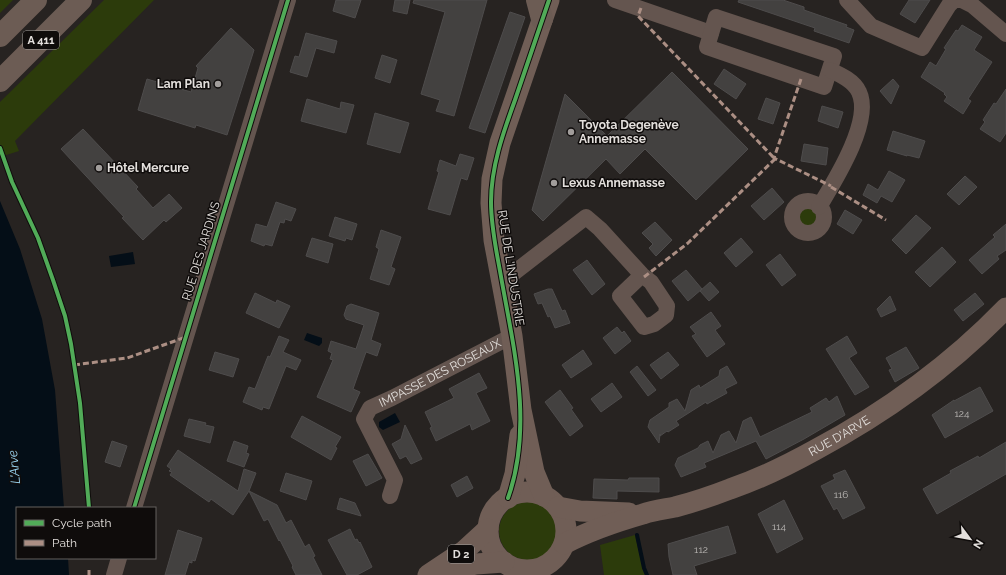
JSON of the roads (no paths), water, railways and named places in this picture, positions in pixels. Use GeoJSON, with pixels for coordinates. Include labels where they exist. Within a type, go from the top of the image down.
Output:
{"type":"FeatureCollection","features":[{"type":"Feature","properties":{"kind":"highway","name":"A 411"},"geometry":{"type":"LineString","coordinates":[[0,36],[36,0]]}},
{"type":"Feature","properties":{"kind":"highway","name":"A 411"},"geometry":{"type":"LineString","coordinates":[[0,80],[81,0]]}},
{"type":"Feature","properties":{"kind":"main road","name":"RUE DE L'INDUSTRIE"},"geometry":{"type":"LineString","coordinates":[[543,6],[500,143],[492,179],[491,217],[512,336],[521,410],[534,472],[551,502]]}},
{"type":"Feature","properties":{"kind":"main road","name":"RUE D'ARVE"},"geometry":{"type":"LineString","coordinates":[[557,559],[591,531],[644,513],[683,505],[731,489],[784,466],[848,432],[887,408],[945,365],[1006,308]]}},
{"type":"Feature","properties":{"kind":"main road","name":"RUE DE L'INDUSTRIE"},"geometry":{"type":"LineString","coordinates":[[508,498],[517,462],[521,410]]}},
{"type":"Feature","properties":{"kind":"main road"},"geometry":{"type":"LineString","coordinates":[[526,492],[551,502],[565,522],[566,533],[557,559],[539,568],[528,570],[517,569],[494,551],[488,529],[491,517],[498,506],[514,495],[526,492]]}},
{"type":"Feature","properties":{"kind":"main road","name":"RUE D'ARVE"},"geometry":{"type":"LineString","coordinates":[[551,502],[587,511],[644,513]]}},
{"type":"Feature","properties":{"kind":"main road","name":"D 2"},"geometry":{"type":"LineString","coordinates":[[429,575],[464,551],[488,529]]}},
{"type":"Feature","properties":{"kind":"main road","name":"D 2"},"geometry":{"type":"LineString","coordinates":[[429,575],[476,564],[517,569]]}},
{"type":"Feature","properties":{"kind":"street","name":"RUE DES JARDINS"},"geometry":{"type":"LineString","coordinates":[[134,507],[288,0]]}},
{"type":"Feature","properties":{"kind":"street"},"geometry":{"type":"LineString","coordinates":[[616,0],[642,4],[711,33]]}},
{"type":"Feature","properties":{"kind":"street"},"geometry":{"type":"LineString","coordinates":[[847,0],[871,26],[922,48],[949,5],[954,0],[962,0],[972,5],[1006,34]]}},
{"type":"Feature","properties":{"kind":"street"},"geometry":{"type":"LineString","coordinates":[[716,17],[834,56],[824,87],[706,48],[711,33],[716,17]]}},
{"type":"Feature","properties":{"kind":"street"},"geometry":{"type":"LineString","coordinates":[[819,207],[846,161],[859,126],[861,114],[861,98],[856,87],[846,78],[830,70]]}},
{"type":"Feature","properties":{"kind":"street"},"geometry":{"type":"LineString","coordinates":[[502,282],[586,217],[600,229],[642,276]]}},
{"type":"Feature","properties":{"kind":"street","name":"IMPASSE DES ROSEAUX"},"geometry":{"type":"LineString","coordinates":[[390,496],[395,480],[364,419],[370,408],[512,336]]}},
{"type":"Feature","properties":{"kind":"street"},"geometry":{"type":"LineString","coordinates":[[114,575],[119,559]]}},
{"type":"Feature","properties":{"kind":"water","name":"L'Arve"},"geometry":{"type":"Polygon","coordinates":[[[0,201],[20,249],[42,319],[55,390],[64,507],[16,507],[16,559],[68,559],[69,575],[0,575],[0,201]]]}},
{"type":"Feature","properties":{"kind":"water"},"geometry":{"type":"Polygon","coordinates":[[[133,252],[135,264],[111,267],[109,256],[133,252]]]}},
{"type":"Feature","properties":{"kind":"water"},"geometry":{"type":"Polygon","coordinates":[[[307,333],[322,338],[322,343],[319,346],[304,340],[307,333]]]}},
{"type":"Feature","properties":{"kind":"water"},"geometry":{"type":"Polygon","coordinates":[[[395,413],[400,422],[383,430],[379,427],[379,422],[395,413]]]}},
{"type":"Feature","properties":{"kind":"waterway"},"geometry":{"type":"LineString","coordinates":[[637,535],[644,568],[647,575]]}},
{"type":"Feature","properties":{"kind":"place","name":"Lam Plan"},"geometry":{"type":"Point","coordinates":[218,84]}},
{"type":"Feature","properties":{"kind":"place","name":"Toyota Degenève Annemasse"},"geometry":{"type":"Point","coordinates":[571,132]}},
{"type":"Feature","properties":{"kind":"place","name":"Hôtel Mercure"},"geometry":{"type":"Point","coordinates":[99,168]}},
{"type":"Feature","properties":{"kind":"place","name":"Lexus Annemasse"},"geometry":{"type":"Point","coordinates":[554,183]}}]}
